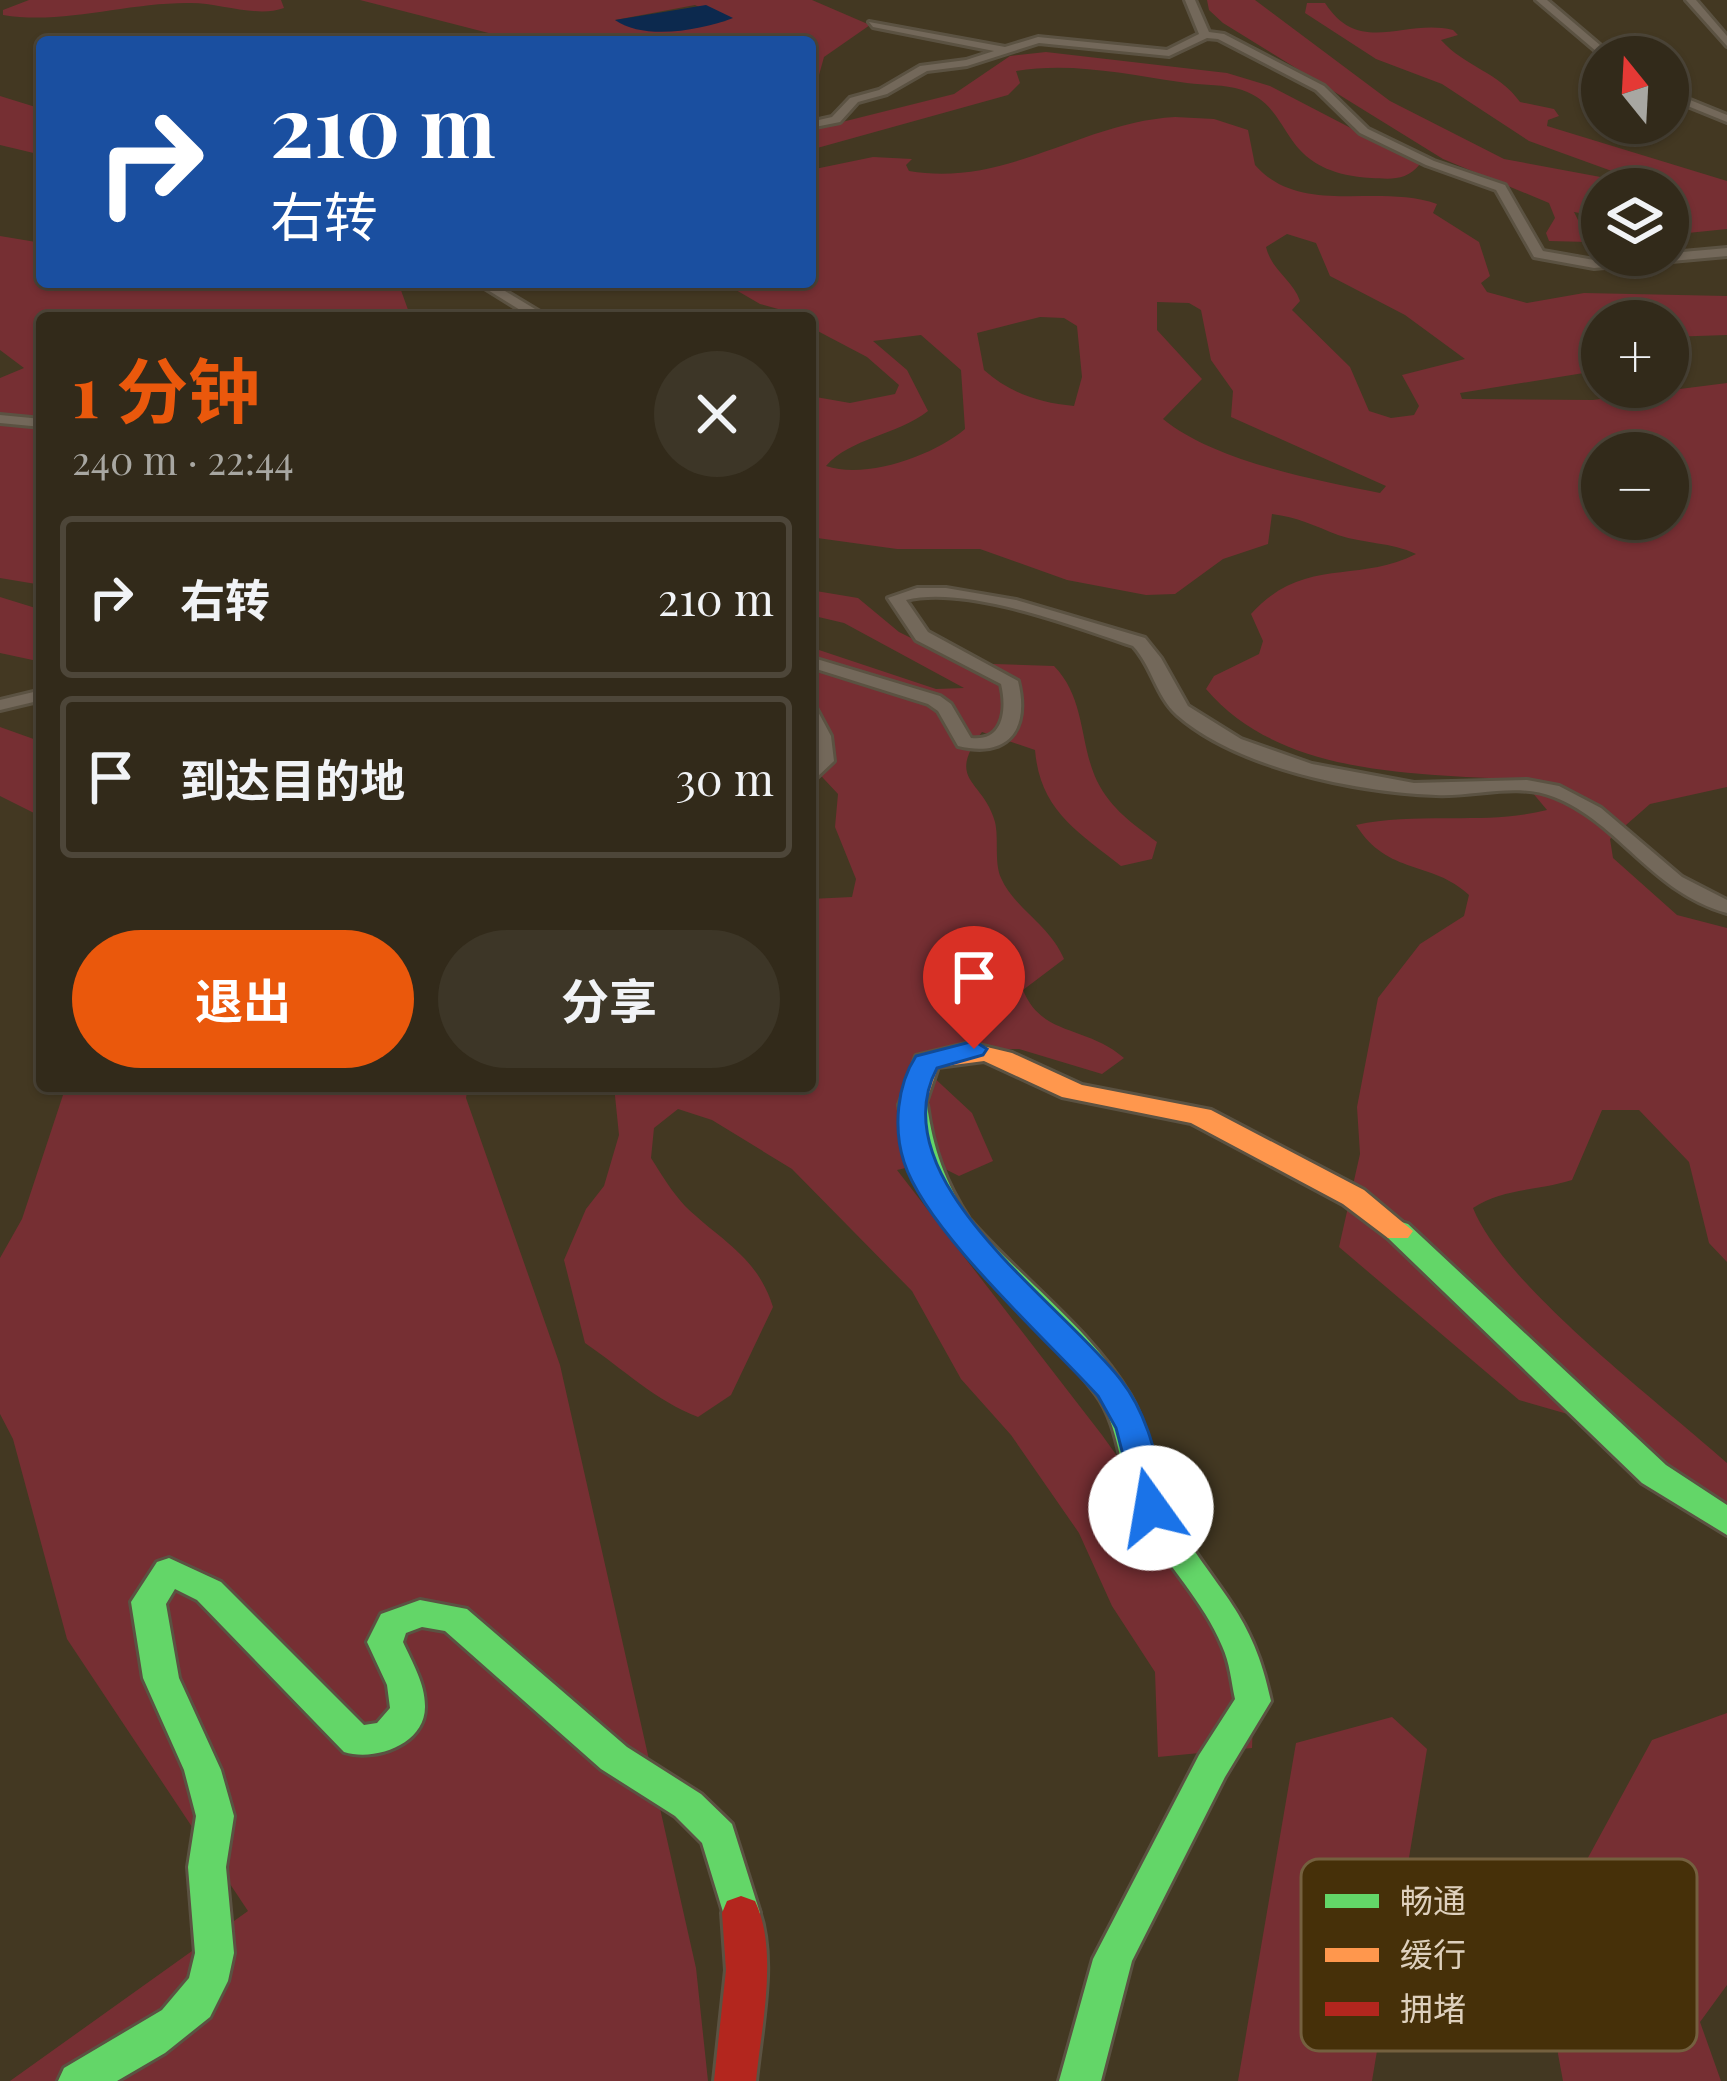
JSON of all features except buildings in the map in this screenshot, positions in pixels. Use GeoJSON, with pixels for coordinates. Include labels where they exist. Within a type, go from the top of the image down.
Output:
{"type":"FeatureCollection","features":[{"type":"Feature","properties":{"kind":"street"},"geometry":{"type":"LineString","coordinates":[[1190,0],[1205,35]]}},
{"type":"Feature","properties":{"kind":"street"},"geometry":{"type":"LineString","coordinates":[[1541,0],[1584,36]]}},
{"type":"Feature","properties":{"kind":"street"},"geometry":{"type":"LineString","coordinates":[[1691,0],[1727,44]]}},
{"type":"Feature","properties":{"kind":"street"},"geometry":{"type":"LineString","coordinates":[[873,24],[1002,49]]}},
{"type":"Feature","properties":{"kind":"street"},"geometry":{"type":"LineString","coordinates":[[816,124],[836,120],[854,100],[883,92],[924,68],[968,63],[1002,49],[1046,39],[1169,52],[1205,35],[1231,40],[1320,88],[1364,131],[1501,188],[1538,254],[1594,264],[1727,252]]}},
{"type":"Feature","properties":{"kind":"street"},"geometry":{"type":"LineString","coordinates":[[1689,103],[1727,119]]}},
{"type":"Feature","properties":{"kind":"street"},"geometry":{"type":"LineString","coordinates":[[491,288],[533,312]]}},
{"type":"Feature","properties":{"kind":"street"},"geometry":{"type":"LineString","coordinates":[[0,419],[36,422]]}},
{"type":"Feature","properties":{"kind":"street"},"geometry":{"type":"LineString","coordinates":[[816,664],[934,700],[945,707],[964,742],[991,747],[999,744],[1013,717],[1009,681],[922,636],[896,598],[920,592],[1018,606],[1139,642],[1152,653],[1162,687],[1183,712],[1271,755],[1406,788],[1531,787],[1565,795],[1682,890],[1727,907]]}},
{"type":"Feature","properties":{"kind":"street"},"geometry":{"type":"LineString","coordinates":[[0,705],[36,696]]}},
{"type":"Feature","properties":{"kind":"street"},"geometry":{"type":"LineString","coordinates":[[816,724],[825,761],[816,769]]}},
{"type":"Feature","properties":{"kind":"street"},"geometry":{"type":"LineString","coordinates":[[1080,2081],[1113,1959],[1212,1766],[1252,1701],[1242,1650],[1151,1508],[1132,1428],[1110,1388],[950,1216],[918,1162],[912,1088],[926,1062],[953,1051],[994,1051],[1069,1090],[1195,1114],[1272,1157],[1329,1179],[1388,1221],[1654,1474],[1727,1522]]}},
{"type":"Feature","properties":{"kind":"street"},"geometry":{"type":"LineString","coordinates":[[79,2081],[188,2018],[204,2001],[216,1958],[207,1867],[213,1853],[211,1781],[161,1679],[148,1602],[169,1571],[209,1591],[357,1741],[388,1736],[408,1712],[405,1685],[386,1642],[393,1624],[420,1613],[455,1619],[614,1758],[688,1805],[718,1835],[742,1918],[746,1970],[735,2081]]}},
{"type":"Feature","properties":{"kind":"shaded area"},"geometry":{"type":"Polygon","coordinates":[[[29,0],[281,0],[284,8],[250,11],[191,3],[49,17],[3,15],[3,10],[29,0]]]}},
{"type":"Feature","properties":{"kind":"shaded area"},"geometry":{"type":"Polygon","coordinates":[[[360,0],[812,0],[870,25],[824,57],[816,78],[816,36],[501,36],[360,0]],[[695,5],[615,20],[657,30],[726,21],[695,5]]]}},
{"type":"Feature","properties":{"kind":"shaded area"},"geometry":{"type":"Polygon","coordinates":[[[1207,0],[1255,0],[1390,101],[1504,159],[1581,173],[1581,213],[1574,212],[1581,226],[1581,242],[1549,241],[1546,233],[1555,218],[1549,203],[1443,159],[1209,10],[1207,0]]]}},
{"type":"Feature","properties":{"kind":"shaded area"},"geometry":{"type":"Polygon","coordinates":[[[1307,3],[1325,3],[1339,19],[1368,32],[1453,30],[1458,35],[1441,40],[1450,49],[1502,83],[1520,102],[1554,109],[1559,116],[1548,120],[1547,126],[1581,136],[1581,144],[1606,144],[1684,168],[1603,168],[1529,141],[1442,84],[1376,59],[1305,13],[1307,3]]]}},
{"type":"Feature","properties":{"kind":"shaded area"},"geometry":{"type":"Polygon","coordinates":[[[1046,52],[1227,73],[1270,86],[1420,164],[1409,174],[1392,178],[1339,173],[1301,151],[1269,108],[1235,88],[1057,68],[1016,71],[1020,83],[1008,95],[816,148],[816,128],[954,94],[1010,56],[1046,52]]]}},
{"type":"Feature","properties":{"kind":"shaded area"},"geometry":{"type":"Polygon","coordinates":[[[0,96],[36,107],[36,154],[0,145],[0,96]]]}},
{"type":"Feature","properties":{"kind":"shaded area"},"geometry":{"type":"Polygon","coordinates":[[[1214,119],[1248,130],[1255,165],[1294,190],[1414,198],[1437,204],[1433,213],[1479,242],[1490,276],[1481,283],[1487,292],[1527,303],[1584,293],[1727,296],[1727,335],[1689,336],[1689,300],[1581,300],[1581,373],[1460,393],[1462,399],[1581,400],[1581,408],[1689,408],[1689,388],[1727,383],[1727,787],[1650,804],[1610,839],[1613,858],[1677,915],[1727,928],[1727,1262],[1709,1243],[1689,1162],[1639,1110],[1602,1110],[1572,1180],[1508,1193],[1473,1208],[1490,1239],[1549,1307],[1727,1463],[1727,1506],[1571,1415],[1519,1400],[1339,1247],[1360,1154],[1357,1107],[1378,998],[1420,944],[1464,916],[1469,895],[1440,876],[1382,853],[1356,825],[1547,810],[1522,780],[1395,771],[1311,755],[1237,718],[1206,689],[1214,676],[1259,654],[1263,641],[1251,614],[1271,596],[1311,577],[1373,568],[1416,554],[1272,514],[1268,544],[1223,559],[1175,594],[1146,595],[1067,580],[980,549],[897,549],[816,538],[816,397],[850,403],[895,394],[899,385],[867,357],[816,330],[816,312],[789,312],[760,304],[737,288],[816,288],[816,169],[873,157],[912,159],[906,165],[909,171],[944,174],[1011,163],[1141,121],[1214,119]],[[1287,234],[1266,247],[1300,301],[1292,310],[1350,367],[1369,411],[1391,418],[1414,415],[1419,406],[1402,375],[1465,359],[1405,315],[1330,276],[1316,243],[1287,234]],[[1157,302],[1157,330],[1202,379],[1163,419],[1184,434],[1237,457],[1380,493],[1386,486],[1231,417],[1233,391],[1211,360],[1201,310],[1189,303],[1157,302]],[[1040,317],[977,333],[984,370],[1026,396],[1074,406],[1082,377],[1077,326],[1064,318],[1040,317]],[[921,335],[873,341],[907,370],[928,411],[848,449],[826,466],[861,470],[899,462],[936,448],[965,429],[961,370],[921,335]]]}},
{"type":"Feature","properties":{"kind":"shaded area"},"geometry":{"type":"Polygon","coordinates":[[[1689,169],[1727,181],[1727,229],[1689,233],[1689,169]]]}},
{"type":"Feature","properties":{"kind":"shaded area"},"geometry":{"type":"Polygon","coordinates":[[[0,236],[36,242],[36,288],[400,288],[409,312],[36,312],[36,584],[0,578],[0,378],[24,368],[0,350],[0,236]]]}},
{"type":"Feature","properties":{"kind":"shaded area"},"geometry":{"type":"Polygon","coordinates":[[[816,591],[858,598],[899,632],[961,663],[1054,666],[1072,693],[1097,781],[1123,815],[1157,842],[1152,859],[1121,866],[1076,830],[1053,804],[1038,771],[1035,750],[982,732],[971,748],[967,771],[995,822],[1001,878],[1064,959],[1023,990],[1041,1016],[1124,1058],[1102,1074],[1019,1049],[973,1049],[930,1074],[972,1113],[993,1161],[959,1176],[931,1162],[897,1170],[1102,1435],[1256,1650],[1252,1748],[1158,1757],[1155,1672],[1112,1606],[1079,1533],[1011,1435],[961,1379],[912,1291],[792,1169],[712,1120],[678,1109],[654,1128],[651,1158],[685,1206],[748,1262],[773,1307],[731,1395],[698,1417],[654,1393],[585,1343],[564,1260],[586,1209],[604,1186],[619,1135],[615,1092],[816,1092],[816,899],[852,897],[856,879],[835,827],[838,794],[816,770],[816,649],[936,689],[964,688],[844,623],[816,616],[816,591]]]}},
{"type":"Feature","properties":{"kind":"shaded area"},"geometry":{"type":"Polygon","coordinates":[[[0,597],[36,608],[36,661],[0,653],[0,597]]]}},
{"type":"Feature","properties":{"kind":"shaded area"},"geometry":{"type":"Polygon","coordinates":[[[0,727],[36,740],[36,814],[0,796],[0,727]]]}},
{"type":"Feature","properties":{"kind":"shaded area"},"geometry":{"type":"Polygon","coordinates":[[[64,1092],[467,1092],[560,1365],[696,1968],[708,2081],[10,2081],[248,1911],[67,1639],[13,1439],[0,1414],[0,1258],[22,1219],[64,1092]]]}},
{"type":"Feature","properties":{"kind":"shaded area"},"geometry":{"type":"Polygon","coordinates":[[[1727,1713],[1727,1985],[1700,2022],[1721,2081],[1563,2081],[1558,2051],[1697,2051],[1697,1859],[1587,1859],[1652,1740],[1727,1713]]]}},
{"type":"Feature","properties":{"kind":"shaded area"},"geometry":{"type":"Polygon","coordinates":[[[1392,1717],[1427,1749],[1409,1859],[1301,1859],[1301,2051],[1377,2051],[1372,2081],[1238,2081],[1296,1743],[1392,1717]]]}},
{"type":"Feature","properties":{"kind":"water"},"geometry":{"type":"Polygon","coordinates":[[[706,5],[733,18],[657,32],[615,20],[706,5]]]}},
{"type":"Feature","properties":{"kind":"traffic: fast"},"geometry":{"type":"LineString","coordinates":[[913,1105],[919,1149],[935,1189],[959,1226],[1084,1357],[1119,1404],[1153,1510],[1232,1629],[1253,1701],[1212,1766],[1113,1959],[1080,2081]]}},
{"type":"Feature","properties":{"kind":"traffic: fast"},"geometry":{"type":"LineString","coordinates":[[1398,1231],[1654,1474],[1727,1522]]}},
{"type":"Feature","properties":{"kind":"traffic: fast"},"geometry":{"type":"LineString","coordinates":[[79,2081],[177,2023],[196,2004],[208,1981],[214,1953],[207,1867],[214,1841],[211,1793],[161,1678],[148,1602],[169,1571],[209,1591],[357,1741],[388,1736],[408,1712],[405,1685],[385,1642],[393,1624],[420,1613],[455,1619],[614,1758],[688,1805],[719,1835],[741,1913]]}},
{"type":"Feature","properties":{"kind":"traffic: slow"},"geometry":{"type":"LineString","coordinates":[[913,1105],[926,1062],[950,1054],[987,1053],[1072,1091],[1201,1117],[1353,1197],[1398,1231]]}},
{"type":"Feature","properties":{"kind":"traffic: jam"},"geometry":{"type":"LineString","coordinates":[[735,2081],[746,1970],[741,1913]]}},
{"type":"Feature","properties":{"kind":"route"},"geometry":{"type":"LineString","coordinates":[[974,1049],[926,1062],[912,1088],[912,1133],[918,1162],[950,1216],[1110,1388],[1132,1428],[1151,1508]]}}]}
